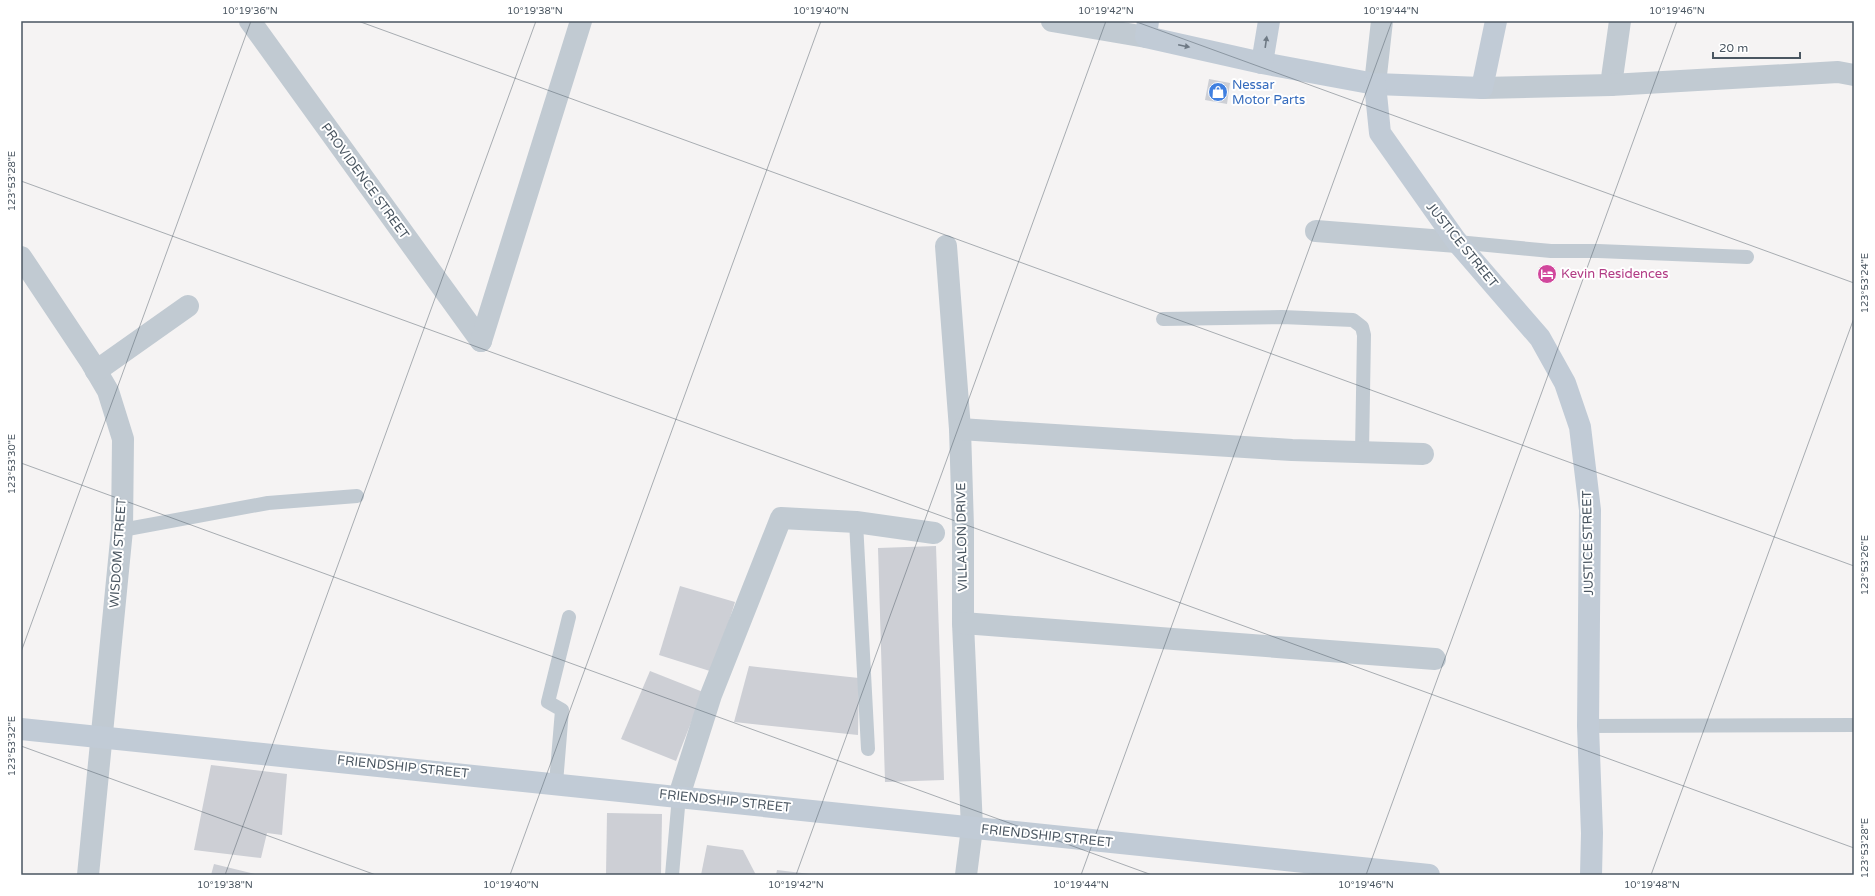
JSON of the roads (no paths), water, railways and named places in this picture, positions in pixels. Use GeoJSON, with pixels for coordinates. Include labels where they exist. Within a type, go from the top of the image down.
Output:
{"type":"FeatureCollection","features":[{"type":"Feature","properties":{"kind":"street","name":"PROVIDENCE STREET"},"geometry":{"type":"LineString","coordinates":[[250,21],[481,341],[581,21]]}},
{"type":"Feature","properties":{"kind":"street"},"geometry":{"type":"LineString","coordinates":[[1052,21],[1147,29],[1262,63],[1375,84],[1482,88],[1611,86],[1838,72],[1854,75]]}},
{"type":"Feature","properties":{"kind":"street"},"geometry":{"type":"LineString","coordinates":[[1262,63],[1269,21]]}},
{"type":"Feature","properties":{"kind":"street"},"geometry":{"type":"LineString","coordinates":[[1375,84],[1382,21]]}},
{"type":"Feature","properties":{"kind":"street"},"geometry":{"type":"LineString","coordinates":[[1482,88],[1496,21]]}},
{"type":"Feature","properties":{"kind":"street"},"geometry":{"type":"LineString","coordinates":[[1611,86],[1620,21]]}},
{"type":"Feature","properties":{"kind":"street","name":"JUSTICE STREET"},"geometry":{"type":"LineString","coordinates":[[1375,84],[1380,133],[1457,242],[1540,338],[1565,383],[1580,427],[1590,510],[1588,726],[1592,833],[1591,875]]}},
{"type":"Feature","properties":{"kind":"street"},"geometry":{"type":"LineString","coordinates":[[1316,231],[1457,242]]}},
{"type":"Feature","properties":{"kind":"street","name":"VILLALON DRIVE"},"geometry":{"type":"LineString","coordinates":[[946,246],[960,429],[963,527],[963,623],[972,828],[966,875]]}},
{"type":"Feature","properties":{"kind":"street","name":"WISDOM STREET"},"geometry":{"type":"LineString","coordinates":[[21,257],[96,370],[108,391],[123,439],[122,530],[88,875]]}},
{"type":"Feature","properties":{"kind":"street"},"geometry":{"type":"LineString","coordinates":[[96,370],[188,306]]}},
{"type":"Feature","properties":{"kind":"street"},"geometry":{"type":"LineString","coordinates":[[960,429],[1292,450],[1423,454]]}},
{"type":"Feature","properties":{"kind":"street"},"geometry":{"type":"LineString","coordinates":[[679,796],[710,695],[781,518],[856,522],[934,533]]}},
{"type":"Feature","properties":{"kind":"street"},"geometry":{"type":"LineString","coordinates":[[963,623],[1435,660]]}},
{"type":"Feature","properties":{"kind":"street","name":"FRIENDSHIP STREET"},"geometry":{"type":"LineString","coordinates":[[21,729],[556,783],[1429,875]]}},
{"type":"Feature","properties":{"kind":"lane"},"geometry":{"type":"LineString","coordinates":[[1457,242],[1551,251],[1598,251],[1747,257]]}},
{"type":"Feature","properties":{"kind":"lane"},"geometry":{"type":"LineString","coordinates":[[1163,319],[1282,317],[1353,320],[1362,327],[1364,335],[1362,452]]}},
{"type":"Feature","properties":{"kind":"lane"},"geometry":{"type":"LineString","coordinates":[[122,530],[268,502],[357,496]]}},
{"type":"Feature","properties":{"kind":"lane"},"geometry":{"type":"LineString","coordinates":[[856,522],[868,748]]}},
{"type":"Feature","properties":{"kind":"lane"},"geometry":{"type":"LineString","coordinates":[[556,783],[562,710],[548,702],[569,617]]}},
{"type":"Feature","properties":{"kind":"lane"},"geometry":{"type":"LineString","coordinates":[[1588,726],[1854,725]]}},
{"type":"Feature","properties":{"kind":"lane"},"geometry":{"type":"LineString","coordinates":[[672,875],[679,796]]}},
{"type":"Feature","properties":{"kind":"place","name":"Nessar Motor Parts"},"geometry":{"type":"Point","coordinates":[1218,92]}},
{"type":"Feature","properties":{"kind":"place","name":"Kevin Residences"},"geometry":{"type":"Point","coordinates":[1547,274]}}]}
